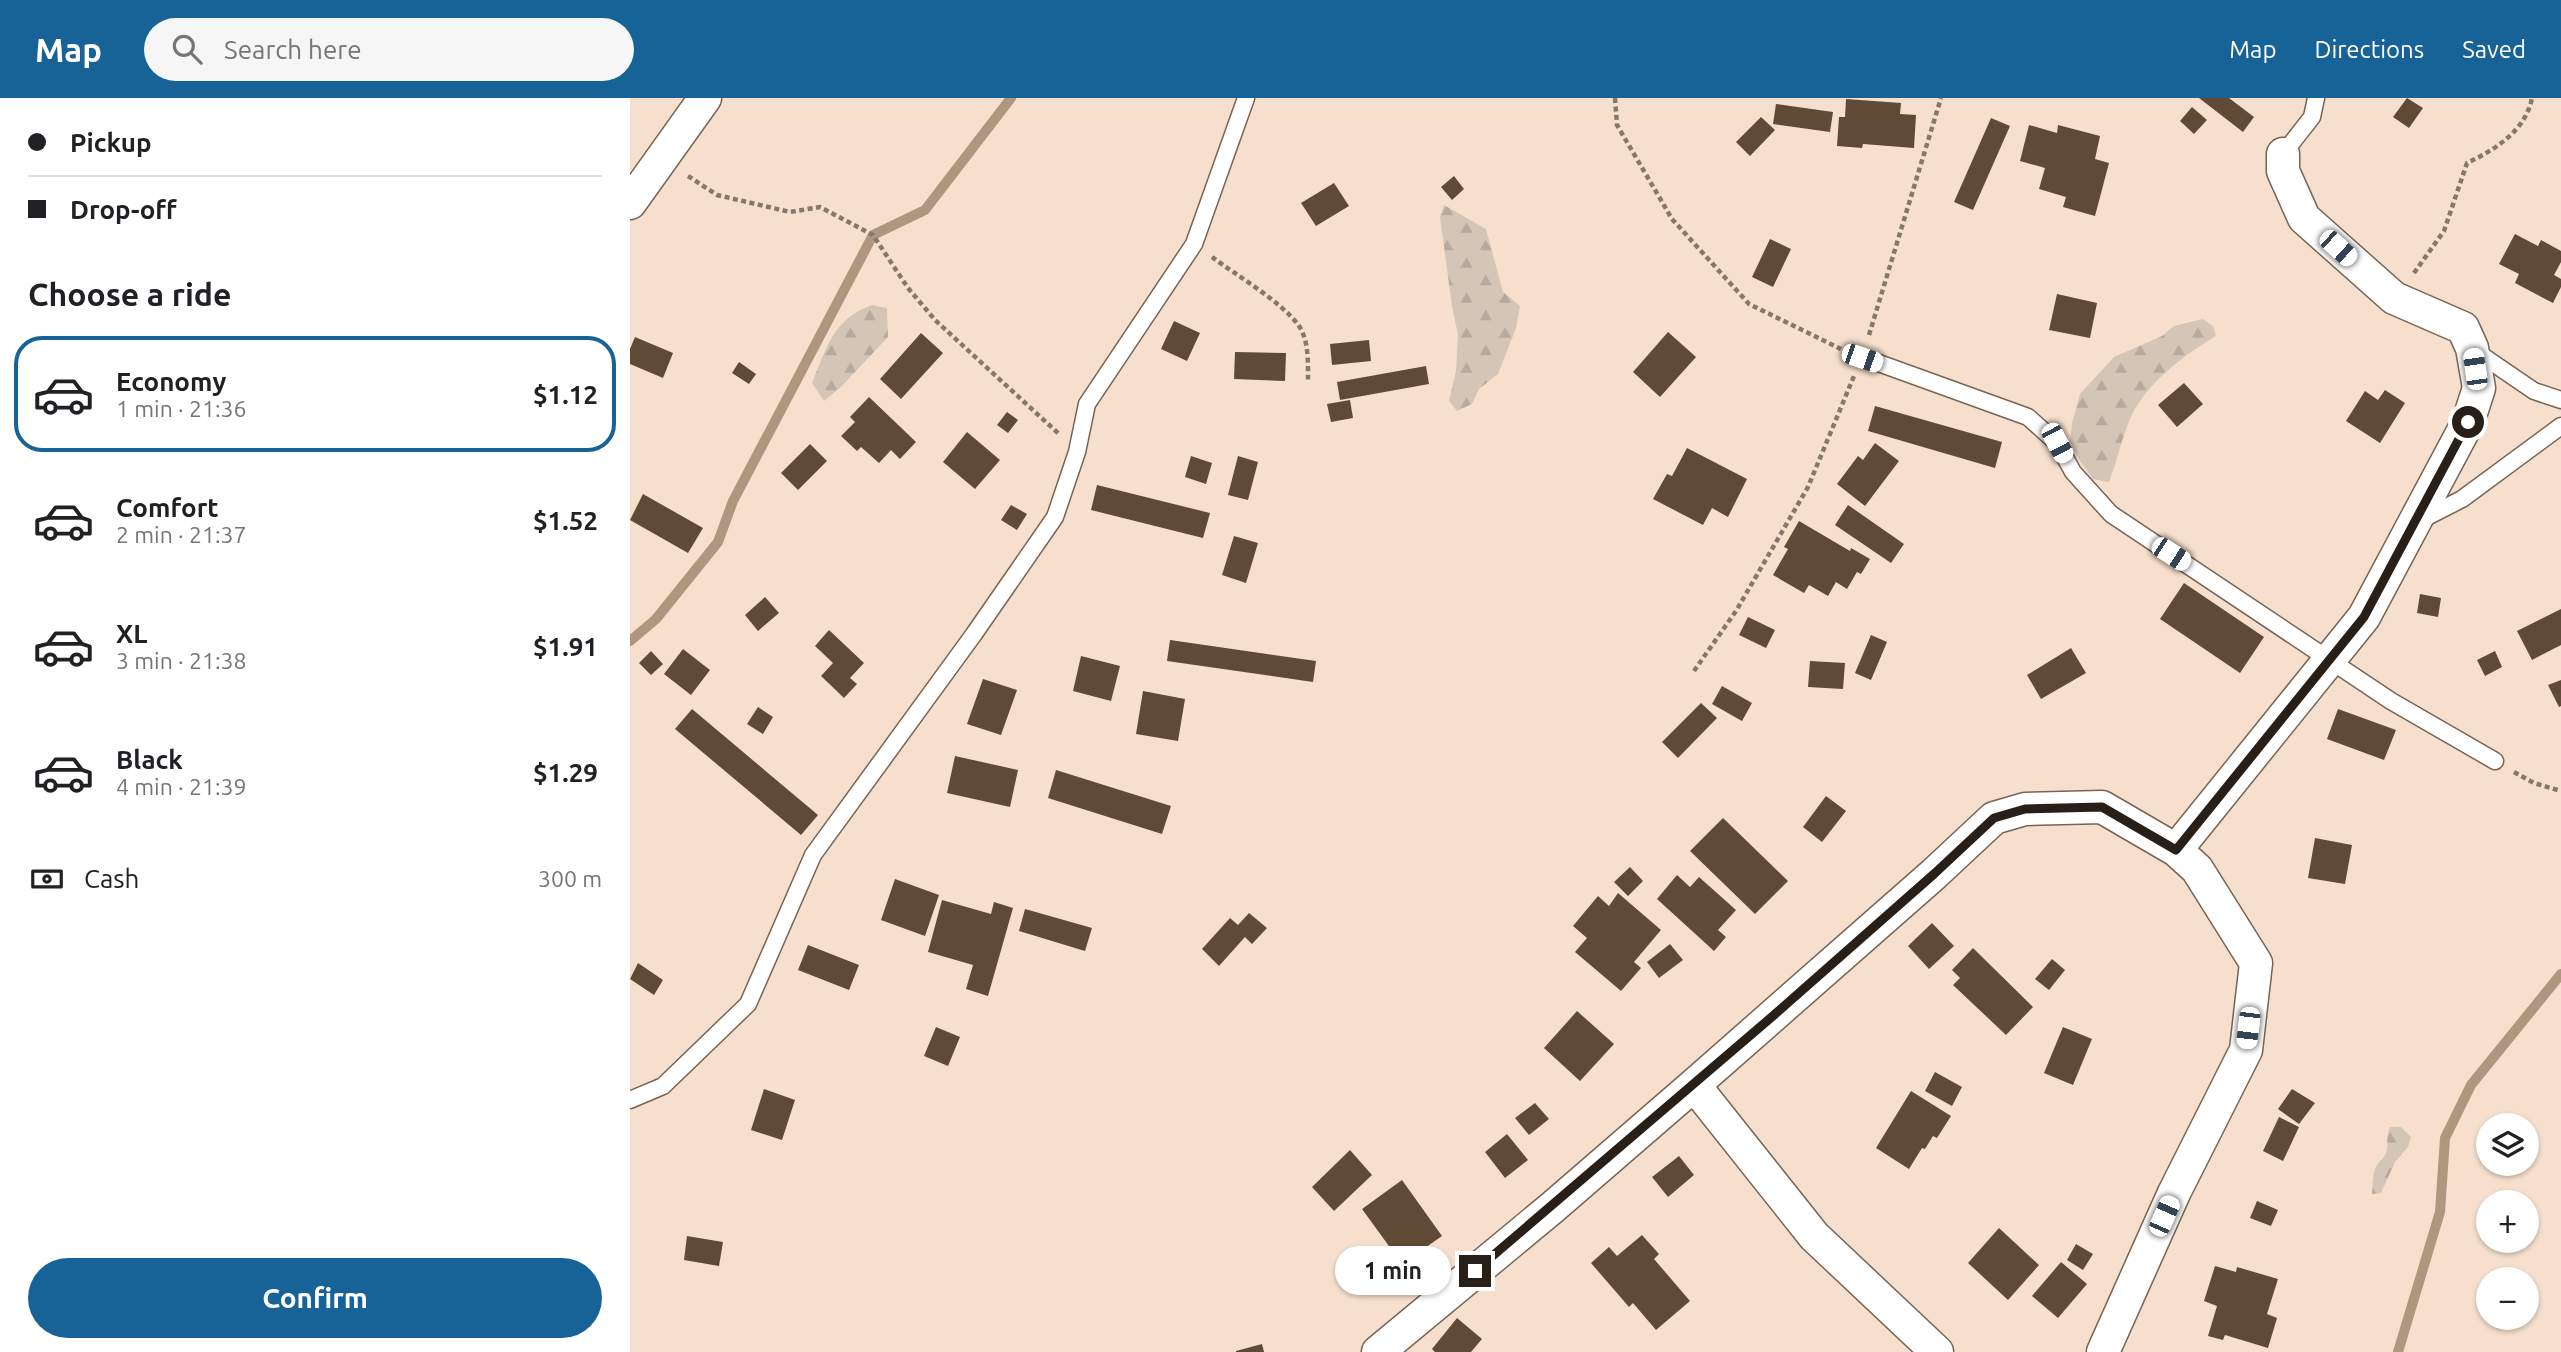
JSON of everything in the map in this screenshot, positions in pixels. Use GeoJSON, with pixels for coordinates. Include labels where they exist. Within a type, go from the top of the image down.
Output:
{"type":"FeatureCollection","features":[{"type":"Feature","properties":{"kind":"street"},"geometry":{"type":"LineString","coordinates":[[630,203],[705,98]]}},
{"type":"Feature","properties":{"kind":"street"},"geometry":{"type":"LineString","coordinates":[[2176,850],[2364,617],[2468,422],[2479,387],[2472,348],[2463,328],[2394,299],[2304,218],[2283,171],[2283,154]]}},
{"type":"Feature","properties":{"kind":"street"},"geometry":{"type":"LineString","coordinates":[[1378,1352],[1553,1207],[1694,1085],[1994,818],[2025,809],[2102,807],[2176,850],[2197,869],[2256,963],[2246,1050],[2174,1194],[2103,1352]]}},
{"type":"Feature","properties":{"kind":"street"},"geometry":{"type":"LineString","coordinates":[[1694,1085],[1814,1236],[1937,1352]]}},
{"type":"Feature","properties":{"kind":"lane"},"geometry":{"type":"LineString","coordinates":[[630,1100],[663,1086],[748,1004],[813,855],[974,634],[1055,517],[1077,452],[1087,404],[1194,243],[1246,98]]}},
{"type":"Feature","properties":{"kind":"lane"},"geometry":{"type":"LineString","coordinates":[[2283,154],[2312,117],[2316,98]]}},
{"type":"Feature","properties":{"kind":"lane"},"geometry":{"type":"LineString","coordinates":[[2472,348],[2534,391],[2561,400]]}},
{"type":"Feature","properties":{"kind":"lane"},"geometry":{"type":"LineString","coordinates":[[1862,358],[2028,417],[2057,443],[2073,472],[2111,514],[2390,701],[2496,761]]}},
{"type":"Feature","properties":{"kind":"lane"},"geometry":{"type":"LineString","coordinates":[[2416,523],[2462,499],[2561,426]]}},
{"type":"Feature","properties":{"kind":"path"},"geometry":{"type":"LineString","coordinates":[[1615,98],[1617,125],[1672,219],[1749,303],[1811,336],[1862,358]]}},
{"type":"Feature","properties":{"kind":"path"},"geometry":{"type":"LineString","coordinates":[[1694,671],[1736,611],[1808,487],[1862,358],[1941,98]]}},
{"type":"Feature","properties":{"kind":"path"},"geometry":{"type":"LineString","coordinates":[[2394,299],[2444,231],[2467,163],[2491,152],[2519,127],[2531,107],[2532,98]]}},
{"type":"Feature","properties":{"kind":"path"},"geometry":{"type":"LineString","coordinates":[[665,156],[684,174],[717,195],[790,212],[820,207],[873,235],[908,288],[935,320],[1077,452]]}},
{"type":"Feature","properties":{"kind":"path"},"geometry":{"type":"LineString","coordinates":[[1194,243],[1280,308],[1300,327],[1308,352],[1308,380]]}},
{"type":"Feature","properties":{"kind":"path"},"geometry":{"type":"LineString","coordinates":[[2496,761],[2534,783],[2561,792]]}},
{"type":"Feature","properties":{"kind":"green space"},"geometry":{"type":"Polygon","coordinates":[[[1444,205],[1486,229],[1503,292],[1520,306],[1516,328],[1498,374],[1479,389],[1472,404],[1457,411],[1449,401],[1456,371],[1458,335],[1440,217],[1444,205]]]}},
{"type":"Feature","properties":{"kind":"green space"},"geometry":{"type":"Polygon","coordinates":[[[872,305],[887,308],[888,337],[841,387],[824,401],[812,383],[827,346],[840,326],[859,311],[872,305]]]}},
{"type":"Feature","properties":{"kind":"green space"},"geometry":{"type":"Polygon","coordinates":[[[2203,319],[2213,326],[2216,336],[2191,352],[2156,382],[2130,419],[2109,482],[2093,479],[2079,460],[2070,441],[2080,394],[2114,357],[2162,336],[2174,326],[2203,319]]]}},
{"type":"Feature","properties":{"kind":"green space"},"geometry":{"type":"Polygon","coordinates":[[[2390,1127],[2401,1127],[2411,1137],[2408,1147],[2395,1162],[2381,1193],[2372,1194],[2374,1172],[2386,1153],[2390,1127]]]}},
{"type":"Feature","properties":{"kind":"building"},"geometry":{"type":"Polygon","coordinates":[[[2199,98],[2229,98],[2254,117],[2243,132],[2199,98]]]}},
{"type":"Feature","properties":{"kind":"building"},"geometry":{"type":"Polygon","coordinates":[[[2407,98],[2423,108],[2409,128],[2393,117],[2407,98]]]}},
{"type":"Feature","properties":{"kind":"building"},"geometry":{"type":"Polygon","coordinates":[[[1846,99],[1901,103],[1900,114],[1916,115],[1914,148],[1863,144],[1862,148],[1837,146],[1839,117],[1845,117],[1846,99]]]}},
{"type":"Feature","properties":{"kind":"building"},"geometry":{"type":"Polygon","coordinates":[[[1776,104],[1833,112],[1830,132],[1773,124],[1776,104]]]}},
{"type":"Feature","properties":{"kind":"building"},"geometry":{"type":"Polygon","coordinates":[[[2192,107],[2207,120],[2194,134],[2180,121],[2192,107]]]}},
{"type":"Feature","properties":{"kind":"building"},"geometry":{"type":"Polygon","coordinates":[[[1761,117],[1775,130],[1750,156],[1736,142],[1761,117]]]}},
{"type":"Feature","properties":{"kind":"building"},"geometry":{"type":"Polygon","coordinates":[[[1991,118],[2010,126],[1973,210],[1954,202],[1991,118]]]}},
{"type":"Feature","properties":{"kind":"building"},"geometry":{"type":"Polygon","coordinates":[[[2029,125],[2057,133],[2058,125],[2100,136],[2095,159],[2109,163],[2095,216],[2063,207],[2066,197],[2039,189],[2045,168],[2020,161],[2029,125]]]}},
{"type":"Feature","properties":{"kind":"building"},"geometry":{"type":"Polygon","coordinates":[[[1454,176],[1464,189],[1452,200],[1441,187],[1454,176]]]}},
{"type":"Feature","properties":{"kind":"building"},"geometry":{"type":"Polygon","coordinates":[[[1334,183],[1349,206],[1316,226],[1301,203],[1334,183]]]}},
{"type":"Feature","properties":{"kind":"building"},"geometry":{"type":"Polygon","coordinates":[[[2515,234],[2538,246],[2541,240],[2561,251],[2561,262],[2554,275],[2561,279],[2561,287],[2553,303],[2515,283],[2519,274],[2499,264],[2515,234]]]}},
{"type":"Feature","properties":{"kind":"building"},"geometry":{"type":"Polygon","coordinates":[[[1770,239],[1791,249],[1773,287],[1752,277],[1770,239]]]}},
{"type":"Feature","properties":{"kind":"building"},"geometry":{"type":"Polygon","coordinates":[[[2057,294],[2097,303],[2090,338],[2049,330],[2057,294]]]}},
{"type":"Feature","properties":{"kind":"building"},"geometry":{"type":"Polygon","coordinates":[[[1174,321],[1200,333],[1187,361],[1161,349],[1174,321]]]}},
{"type":"Feature","properties":{"kind":"building"},"geometry":{"type":"Polygon","coordinates":[[[1668,332],[1696,357],[1660,397],[1633,372],[1668,332]]]}},
{"type":"Feature","properties":{"kind":"building"},"geometry":{"type":"Polygon","coordinates":[[[921,333],[943,353],[901,399],[880,379],[921,333]]]}},
{"type":"Feature","properties":{"kind":"building"},"geometry":{"type":"Polygon","coordinates":[[[635,337],[673,353],[663,378],[630,364],[630,349],[635,337]]]}},
{"type":"Feature","properties":{"kind":"building"},"geometry":{"type":"Polygon","coordinates":[[[1369,340],[1371,361],[1332,365],[1330,344],[1369,340]]]}},
{"type":"Feature","properties":{"kind":"building"},"geometry":{"type":"Polygon","coordinates":[[[1235,352],[1286,353],[1285,381],[1234,379],[1235,352]]]}},
{"type":"Feature","properties":{"kind":"building"},"geometry":{"type":"Polygon","coordinates":[[[739,362],[756,374],[749,384],[732,373],[739,362]]]}},
{"type":"Feature","properties":{"kind":"building"},"geometry":{"type":"Polygon","coordinates":[[[1426,366],[1429,384],[1340,400],[1337,382],[1426,366]]]}},
{"type":"Feature","properties":{"kind":"building"},"geometry":{"type":"Polygon","coordinates":[[[2184,383],[2203,404],[2177,427],[2158,405],[2184,383]]]}},
{"type":"Feature","properties":{"kind":"building"},"geometry":{"type":"Polygon","coordinates":[[[2385,390],[2405,403],[2380,443],[2346,421],[2365,391],[2378,400],[2385,390]]]}},
{"type":"Feature","properties":{"kind":"building"},"geometry":{"type":"Polygon","coordinates":[[[869,397],[916,442],[900,459],[891,450],[879,463],[861,447],[857,451],[841,436],[855,422],[850,417],[869,397]]]}},
{"type":"Feature","properties":{"kind":"building"},"geometry":{"type":"Polygon","coordinates":[[[1350,400],[1353,418],[1331,422],[1327,404],[1350,400]]]}},
{"type":"Feature","properties":{"kind":"building"},"geometry":{"type":"Polygon","coordinates":[[[1875,406],[2002,442],[1995,468],[1868,431],[1875,406]]]}},
{"type":"Feature","properties":{"kind":"building"},"geometry":{"type":"Polygon","coordinates":[[[1007,412],[1018,420],[1008,433],[997,425],[1007,412]]]}},
{"type":"Feature","properties":{"kind":"building"},"geometry":{"type":"Polygon","coordinates":[[[967,432],[1000,460],[975,489],[943,462],[967,432]]]}},
{"type":"Feature","properties":{"kind":"building"},"geometry":{"type":"Polygon","coordinates":[[[1875,443],[1899,461],[1865,506],[1837,484],[1858,456],[1863,460],[1875,443]]]}},
{"type":"Feature","properties":{"kind":"building"},"geometry":{"type":"Polygon","coordinates":[[[810,444],[827,461],[798,490],[781,473],[810,444]]]}},
{"type":"Feature","properties":{"kind":"building"},"geometry":{"type":"Polygon","coordinates":[[[1687,448],[1747,479],[1728,517],[1712,508],[1703,525],[1653,499],[1667,474],[1672,476],[1687,448]]]}},
{"type":"Feature","properties":{"kind":"building"},"geometry":{"type":"Polygon","coordinates":[[[1191,456],[1212,463],[1206,484],[1185,477],[1191,456]]]}},
{"type":"Feature","properties":{"kind":"building"},"geometry":{"type":"Polygon","coordinates":[[[1238,456],[1258,462],[1248,500],[1228,495],[1238,456]]]}},
{"type":"Feature","properties":{"kind":"building"},"geometry":{"type":"Polygon","coordinates":[[[1097,485],[1210,513],[1203,538],[1091,510],[1097,485]]]}},
{"type":"Feature","properties":{"kind":"building"},"geometry":{"type":"Polygon","coordinates":[[[643,494],[703,528],[688,553],[630,520],[643,494]]]}},
{"type":"Feature","properties":{"kind":"building"},"geometry":{"type":"Polygon","coordinates":[[[1011,505],[1027,514],[1017,530],[1001,520],[1011,505]]]}},
{"type":"Feature","properties":{"kind":"building"},"geometry":{"type":"Polygon","coordinates":[[[1848,505],[1904,544],[1891,563],[1835,525],[1848,505]]]}},
{"type":"Feature","properties":{"kind":"building"},"geometry":{"type":"Polygon","coordinates":[[[1799,521],[1850,551],[1851,548],[1870,559],[1861,574],[1857,572],[1847,589],[1836,582],[1828,596],[1809,585],[1804,593],[1773,575],[1788,549],[1784,547],[1799,521]]]}},
{"type":"Feature","properties":{"kind":"building"},"geometry":{"type":"Polygon","coordinates":[[[1234,536],[1258,543],[1246,583],[1222,575],[1234,536]]]}},
{"type":"Feature","properties":{"kind":"building"},"geometry":{"type":"Polygon","coordinates":[[[2184,583],[2264,637],[2240,673],[2160,619],[2184,583]]]}},
{"type":"Feature","properties":{"kind":"building"},"geometry":{"type":"Polygon","coordinates":[[[2420,594],[2441,598],[2438,617],[2417,613],[2420,594]]]}},
{"type":"Feature","properties":{"kind":"building"},"geometry":{"type":"Polygon","coordinates":[[[765,597],[779,613],[758,631],[745,615],[765,597]]]}},
{"type":"Feature","properties":{"kind":"building"},"geometry":{"type":"Polygon","coordinates":[[[2561,609],[2561,645],[2532,660],[2517,631],[2561,609]]]}},
{"type":"Feature","properties":{"kind":"building"},"geometry":{"type":"Polygon","coordinates":[[[1748,617],[1775,630],[1766,648],[1739,635],[1748,617]]]}},
{"type":"Feature","properties":{"kind":"building"},"geometry":{"type":"Polygon","coordinates":[[[829,630],[864,663],[850,678],[857,684],[844,698],[821,676],[833,663],[815,646],[829,630]]]}},
{"type":"Feature","properties":{"kind":"building"},"geometry":{"type":"Polygon","coordinates":[[[1871,635],[1887,642],[1871,680],[1855,673],[1871,635]]]}},
{"type":"Feature","properties":{"kind":"building"},"geometry":{"type":"Polygon","coordinates":[[[1170,640],[1316,661],[1313,682],[1167,661],[1170,640]]]}},
{"type":"Feature","properties":{"kind":"building"},"geometry":{"type":"Polygon","coordinates":[[[2071,648],[2086,673],[2041,699],[2027,675],[2071,648]]]}},
{"type":"Feature","properties":{"kind":"building"},"geometry":{"type":"Polygon","coordinates":[[[683,649],[710,670],[691,695],[664,674],[683,649]]]}},
{"type":"Feature","properties":{"kind":"building"},"geometry":{"type":"Polygon","coordinates":[[[651,651],[663,664],[651,675],[639,663],[651,651]]]}},
{"type":"Feature","properties":{"kind":"building"},"geometry":{"type":"Polygon","coordinates":[[[2495,651],[2502,667],[2485,676],[2477,660],[2495,651]]]}},
{"type":"Feature","properties":{"kind":"building"},"geometry":{"type":"Polygon","coordinates":[[[1081,656],[1120,666],[1111,701],[1073,691],[1081,656]]]}},
{"type":"Feature","properties":{"kind":"building"},"geometry":{"type":"Polygon","coordinates":[[[1810,661],[1845,663],[1843,689],[1808,687],[1810,661]]]}},
{"type":"Feature","properties":{"kind":"building"},"geometry":{"type":"Polygon","coordinates":[[[983,679],[1017,690],[1001,735],[967,724],[983,679]]]}},
{"type":"Feature","properties":{"kind":"building"},"geometry":{"type":"Polygon","coordinates":[[[2561,680],[2561,706],[2559,707],[2548,685],[2561,680]]]}},
{"type":"Feature","properties":{"kind":"building"},"geometry":{"type":"Polygon","coordinates":[[[1722,686],[1752,703],[1742,721],[1712,704],[1722,686]]]}},
{"type":"Feature","properties":{"kind":"building"},"geometry":{"type":"Polygon","coordinates":[[[1143,691],[1185,699],[1178,741],[1136,734],[1143,691]]]}},
{"type":"Feature","properties":{"kind":"building"},"geometry":{"type":"Polygon","coordinates":[[[1701,703],[1717,718],[1678,758],[1662,742],[1701,703]]]}},
{"type":"Feature","properties":{"kind":"building"},"geometry":{"type":"Polygon","coordinates":[[[758,707],[773,717],[763,734],[747,724],[758,707]]]}},
{"type":"Feature","properties":{"kind":"building"},"geometry":{"type":"Polygon","coordinates":[[[692,709],[818,815],[801,835],[675,729],[692,709]]]}},
{"type":"Feature","properties":{"kind":"building"},"geometry":{"type":"Polygon","coordinates":[[[2338,709],[2396,730],[2384,760],[2327,739],[2338,709]]]}},
{"type":"Feature","properties":{"kind":"building"},"geometry":{"type":"Polygon","coordinates":[[[955,756],[1018,770],[1010,807],[947,793],[955,756]]]}},
{"type":"Feature","properties":{"kind":"building"},"geometry":{"type":"Polygon","coordinates":[[[1056,770],[1171,806],[1162,834],[1048,798],[1056,770]]]}},
{"type":"Feature","properties":{"kind":"building"},"geometry":{"type":"Polygon","coordinates":[[[1826,796],[1846,811],[1822,842],[1803,827],[1826,796]]]}},
{"type":"Feature","properties":{"kind":"building"},"geometry":{"type":"Polygon","coordinates":[[[1723,818],[1788,881],[1755,914],[1690,851],[1723,818]]]}},
{"type":"Feature","properties":{"kind":"building"},"geometry":{"type":"Polygon","coordinates":[[[2315,838],[2352,845],[2345,884],[2308,878],[2315,838]]]}},
{"type":"Feature","properties":{"kind":"building"},"geometry":{"type":"Polygon","coordinates":[[[1630,867],[1643,881],[1628,896],[1614,882],[1630,867]]]}},
{"type":"Feature","properties":{"kind":"building"},"geometry":{"type":"Polygon","coordinates":[[[1677,875],[1690,887],[1699,877],[1736,910],[1718,930],[1726,937],[1714,951],[1657,899],[1677,875]]]}},
{"type":"Feature","properties":{"kind":"building"},"geometry":{"type":"Polygon","coordinates":[[[895,879],[939,895],[925,936],[881,920],[895,879]]]}},
{"type":"Feature","properties":{"kind":"building"},"geometry":{"type":"Polygon","coordinates":[[[1618,893],[1661,930],[1634,962],[1641,968],[1621,991],[1575,952],[1587,938],[1573,926],[1598,896],[1609,906],[1618,893]]]}},
{"type":"Feature","properties":{"kind":"building"},"geometry":{"type":"Polygon","coordinates":[[[942,900],[991,914],[994,902],[1013,908],[988,996],[966,989],[973,965],[928,952],[942,900]]]}},
{"type":"Feature","properties":{"kind":"building"},"geometry":{"type":"Polygon","coordinates":[[[1025,909],[1092,928],[1085,951],[1019,931],[1025,909]]]}},
{"type":"Feature","properties":{"kind":"building"},"geometry":{"type":"Polygon","coordinates":[[[1249,913],[1267,928],[1252,944],[1245,937],[1219,966],[1202,949],[1230,918],[1238,925],[1249,913]]]}},
{"type":"Feature","properties":{"kind":"building"},"geometry":{"type":"Polygon","coordinates":[[[1932,923],[1954,946],[1929,969],[1908,946],[1932,923]]]}},
{"type":"Feature","properties":{"kind":"building"},"geometry":{"type":"Polygon","coordinates":[[[1670,944],[1683,960],[1659,978],[1647,962],[1670,944]]]}},
{"type":"Feature","properties":{"kind":"building"},"geometry":{"type":"Polygon","coordinates":[[[808,945],[859,965],[849,990],[798,970],[808,945]]]}},
{"type":"Feature","properties":{"kind":"building"},"geometry":{"type":"Polygon","coordinates":[[[1973,948],[2033,1007],[2006,1035],[1953,985],[1960,978],[1952,970],[1973,948]]]}},
{"type":"Feature","properties":{"kind":"building"},"geometry":{"type":"Polygon","coordinates":[[[2052,959],[2065,970],[2049,990],[2035,979],[2052,959]]]}},
{"type":"Feature","properties":{"kind":"building"},"geometry":{"type":"Polygon","coordinates":[[[638,963],[663,980],[654,995],[630,979],[638,963]]]}},
{"type":"Feature","properties":{"kind":"building"},"geometry":{"type":"Polygon","coordinates":[[[1577,1011],[1614,1044],[1580,1081],[1544,1048],[1577,1011]]]}},
{"type":"Feature","properties":{"kind":"building"},"geometry":{"type":"Polygon","coordinates":[[[936,1027],[960,1037],[948,1066],[924,1056],[936,1027]]]}},
{"type":"Feature","properties":{"kind":"building"},"geometry":{"type":"Polygon","coordinates":[[[2063,1027],[2092,1039],[2073,1085],[2044,1073],[2063,1027]]]}},
{"type":"Feature","properties":{"kind":"building"},"geometry":{"type":"Polygon","coordinates":[[[1935,1072],[1962,1087],[1952,1106],[1925,1091],[1935,1072]]]}},
{"type":"Feature","properties":{"kind":"building"},"geometry":{"type":"Polygon","coordinates":[[[764,1089],[795,1100],[782,1140],[751,1130],[764,1089]]]}},
{"type":"Feature","properties":{"kind":"building"},"geometry":{"type":"Polygon","coordinates":[[[2292,1089],[2315,1103],[2299,1124],[2278,1109],[2292,1089]]]}},
{"type":"Feature","properties":{"kind":"building"},"geometry":{"type":"Polygon","coordinates":[[[1911,1091],[1951,1116],[1937,1138],[1933,1136],[1925,1149],[1922,1148],[1909,1169],[1876,1148],[1911,1091]]]}},
{"type":"Feature","properties":{"kind":"building"},"geometry":{"type":"Polygon","coordinates":[[[1535,1103],[1549,1119],[1529,1135],[1515,1118],[1535,1103]]]}},
{"type":"Feature","properties":{"kind":"building"},"geometry":{"type":"Polygon","coordinates":[[[2279,1117],[2299,1127],[2283,1161],[2263,1151],[2279,1117]]]}},
{"type":"Feature","properties":{"kind":"building"},"geometry":{"type":"Polygon","coordinates":[[[1507,1134],[1528,1160],[1505,1178],[1485,1152],[1507,1134]]]}},
{"type":"Feature","properties":{"kind":"building"},"geometry":{"type":"Polygon","coordinates":[[[1350,1150],[1372,1175],[1334,1211],[1312,1187],[1350,1150]]]}},
{"type":"Feature","properties":{"kind":"building"},"geometry":{"type":"Polygon","coordinates":[[[1679,1156],[1694,1175],[1668,1197],[1652,1177],[1679,1156]]]}},
{"type":"Feature","properties":{"kind":"building"},"geometry":{"type":"Polygon","coordinates":[[[1402,1180],[1442,1236],[1402,1264],[1362,1209],[1402,1180]]]}},
{"type":"Feature","properties":{"kind":"building"},"geometry":{"type":"Polygon","coordinates":[[[2257,1201],[2278,1210],[2271,1226],[2250,1218],[2257,1201]]]}},
{"type":"Feature","properties":{"kind":"building"},"geometry":{"type":"Polygon","coordinates":[[[1999,1228],[2039,1265],[2008,1300],[1968,1263],[1999,1228]]]}},
{"type":"Feature","properties":{"kind":"building"},"geometry":{"type":"Polygon","coordinates":[[[1642,1235],[1659,1254],[1654,1259],[1690,1301],[1656,1330],[1633,1303],[1629,1307],[1591,1263],[1609,1247],[1617,1256],[1642,1235]]]}},
{"type":"Feature","properties":{"kind":"building"},"geometry":{"type":"Polygon","coordinates":[[[687,1236],[723,1242],[719,1266],[684,1260],[687,1236]]]}},
{"type":"Feature","properties":{"kind":"building"},"geometry":{"type":"Polygon","coordinates":[[[2076,1244],[2093,1254],[2083,1270],[2067,1260],[2076,1244]]]}},
{"type":"Feature","properties":{"kind":"building"},"geometry":{"type":"Polygon","coordinates":[[[2061,1262],[2087,1284],[2058,1318],[2032,1296],[2061,1262]]]}},
{"type":"Feature","properties":{"kind":"building"},"geometry":{"type":"Polygon","coordinates":[[[2215,1266],[2236,1272],[2237,1267],[2278,1279],[2267,1314],[2277,1318],[2268,1348],[2225,1335],[2223,1340],[2208,1336],[2217,1306],[2204,1301],[2215,1266]]]}},
{"type":"Feature","properties":{"kind":"building"},"geometry":{"type":"Polygon","coordinates":[[[1457,1318],[1482,1339],[1471,1352],[1435,1352],[1432,1349],[1457,1318]]]}},
{"type":"Feature","properties":{"kind":"building"},"geometry":{"type":"Polygon","coordinates":[[[1262,1344],[1264,1352],[1236,1352],[1236,1351],[1262,1344]]]}},
{"type":"Feature","properties":{"kind":"waterway"},"geometry":{"type":"LineString","coordinates":[[630,641],[656,619],[718,542],[733,501],[873,235],[925,210],[1011,98]]}},
{"type":"Feature","properties":{"kind":"waterway"},"geometry":{"type":"LineString","coordinates":[[2398,1352],[2440,1212],[2445,1138],[2471,1085],[2561,974]]}},
{"type":"Feature","properties":{"kind":"route"},"geometry":{"type":"LineString","coordinates":[[1475,1271],[1553,1207],[1774,1015],[1994,818],[2025,809],[2102,807],[2176,850],[2364,617],[2468,422]]}}]}
